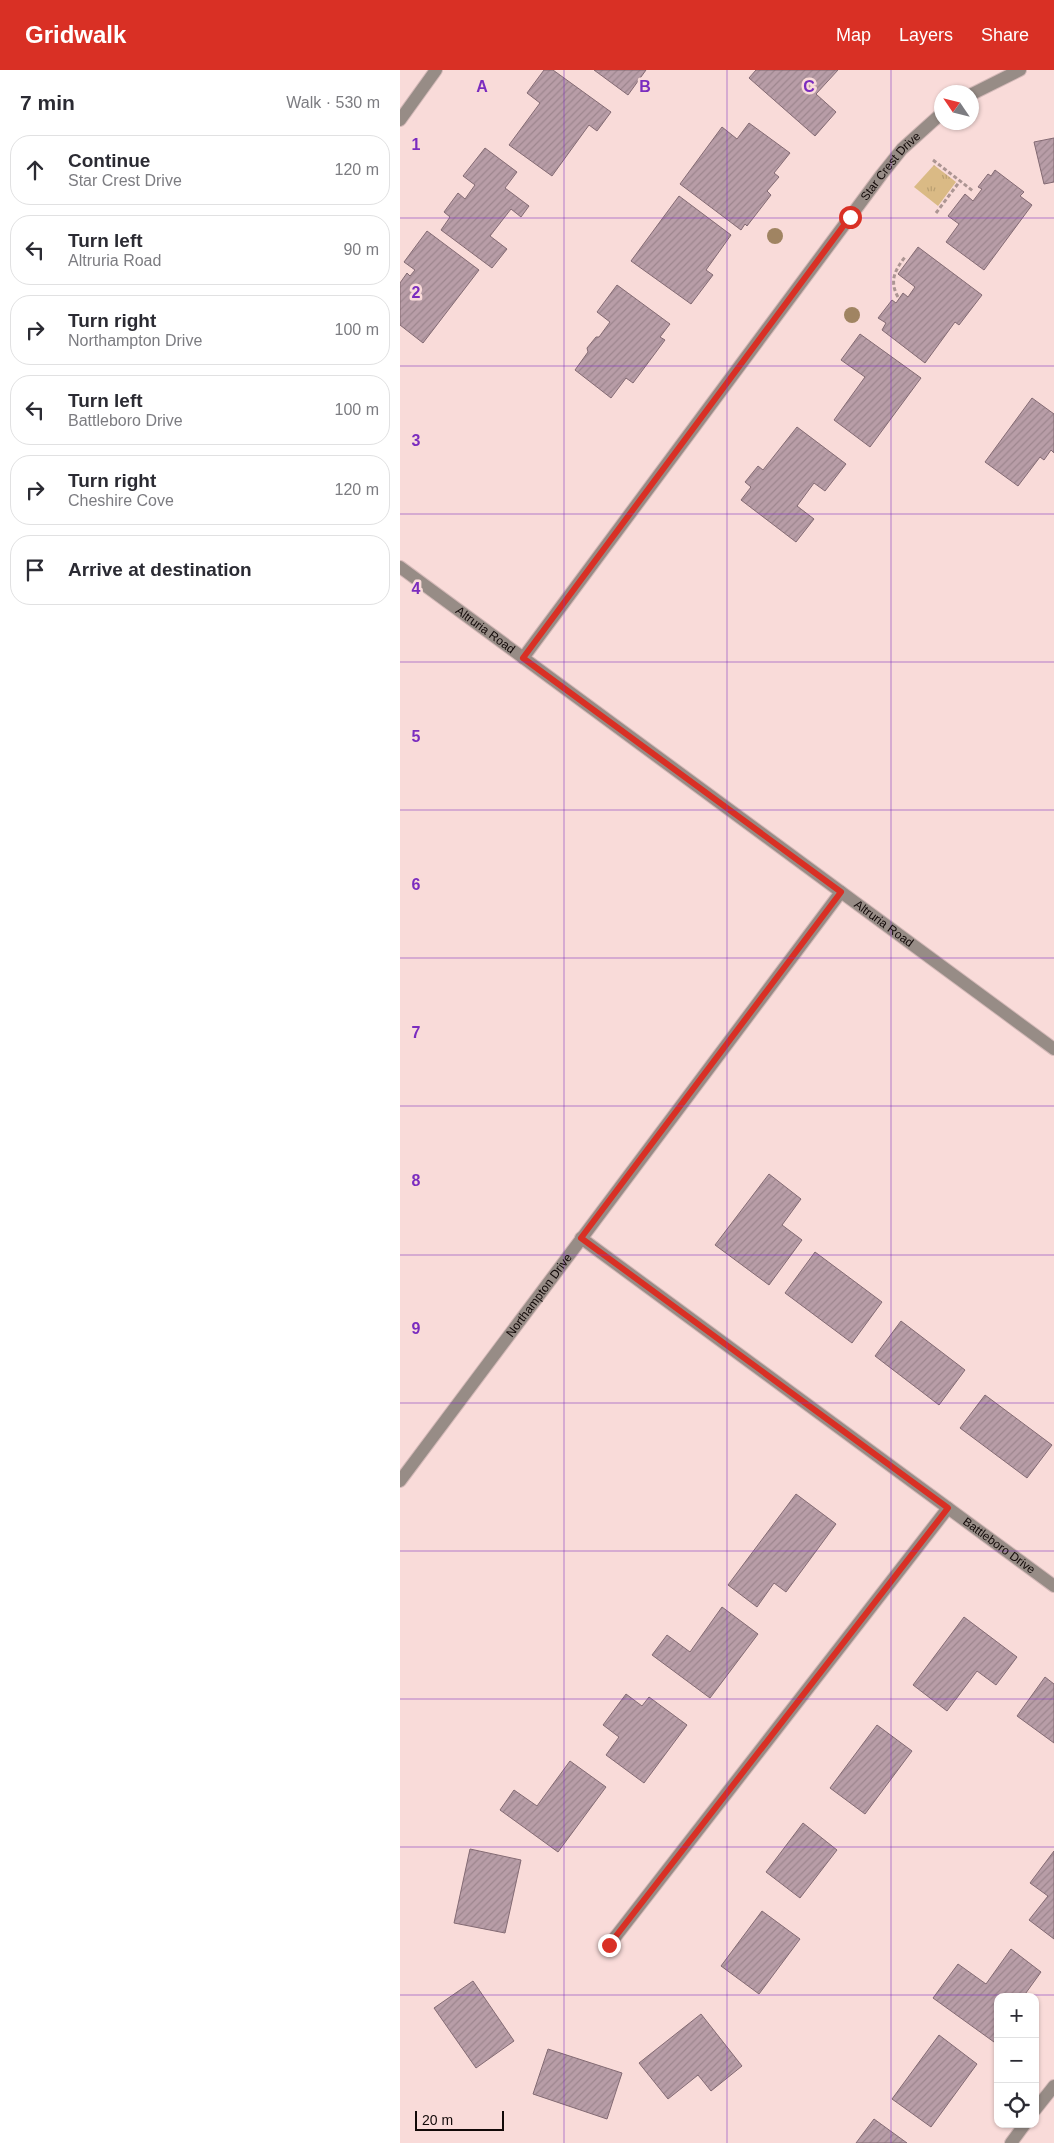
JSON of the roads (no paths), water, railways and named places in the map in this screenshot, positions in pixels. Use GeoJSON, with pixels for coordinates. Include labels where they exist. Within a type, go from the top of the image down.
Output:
{"type":"FeatureCollection","features":[{"type":"Feature","properties":{"kind":"street"},"geometry":{"type":"LineString","coordinates":[[400,120],[436,70]]}},
{"type":"Feature","properties":{"kind":"street"},"geometry":{"type":"LineString","coordinates":[[979,90],[1020,70]]}},
{"type":"Feature","properties":{"kind":"street","name":"Star Crest Drive"},"geometry":{"type":"LineString","coordinates":[[523,658],[882,174],[908,143],[934,120]]}},
{"type":"Feature","properties":{"kind":"street","name":"Altruria Road"},"geometry":{"type":"LineString","coordinates":[[400,567],[1054,1048]]}},
{"type":"Feature","properties":{"kind":"street","name":"Northampton Drive"},"geometry":{"type":"LineString","coordinates":[[400,1481],[841,892]]}},
{"type":"Feature","properties":{"kind":"street","name":"Battleboro Drive"},"geometry":{"type":"LineString","coordinates":[[581,1238],[1054,1586]]}},
{"type":"Feature","properties":{"kind":"street"},"geometry":{"type":"LineString","coordinates":[[609,1945],[948,1508]]}},
{"type":"Feature","properties":{"kind":"street"},"geometry":{"type":"LineString","coordinates":[[1039,2105],[1054,2086]]}},
{"type":"Feature","properties":{"kind":"street"},"geometry":{"type":"LineString","coordinates":[[1010,2143],[1022,2128]]}}]}
